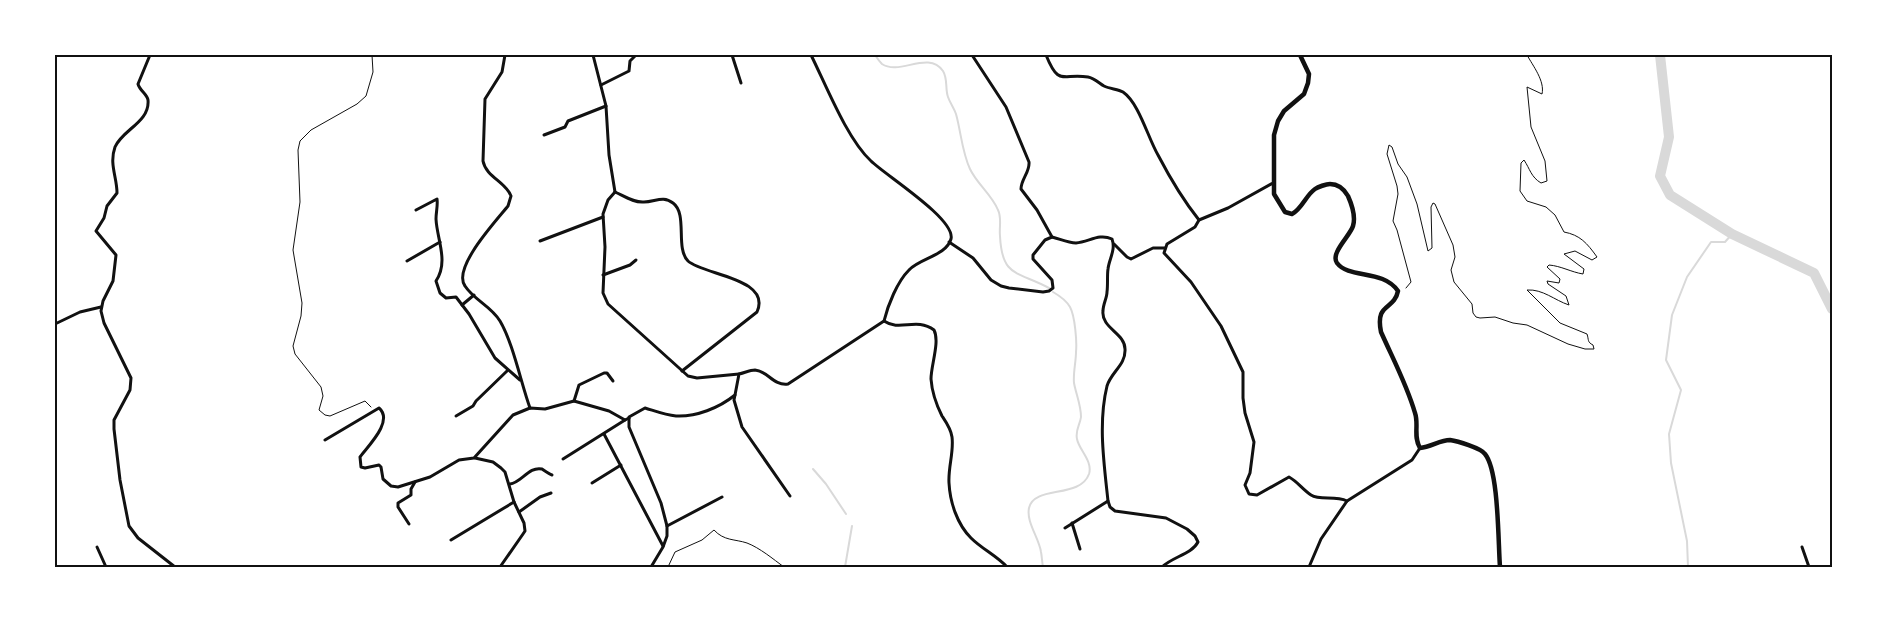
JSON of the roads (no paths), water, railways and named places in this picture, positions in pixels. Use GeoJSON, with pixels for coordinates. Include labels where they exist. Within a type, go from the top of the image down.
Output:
{"type":"FeatureCollection","features":[{"type":"Feature","properties":{"kind":"main road"},"geometry":{"type":"LineString","coordinates":[[1300,55],[1309,74],[1308,83],[1304,94],[1284,111],[1278,121],[1274,135],[1274,194],[1281,208],[1289,214],[1295,213],[1314,189],[1329,184],[1339,186],[1345,191],[1352,206],[1353,226],[1338,249],[1335,259],[1338,264],[1347,269],[1387,280],[1398,292],[1395,298],[1381,311],[1379,322],[1381,332],[1410,397],[1416,416],[1417,442],[1420,448],[1451,440],[1482,450],[1487,456],[1492,466],[1494,481],[1500,567]]}},
{"type":"Feature","properties":{"kind":"street"},"geometry":{"type":"LineString","coordinates":[[150,55],[138,84],[147,97],[147,105],[138,123],[121,138],[116,146],[112,159],[112,169],[117,193],[107,206],[104,218],[96,231],[116,255],[113,281],[101,307],[104,323],[130,378],[130,390],[114,420],[120,480],[129,526],[138,538],[175,567]]}},
{"type":"Feature","properties":{"kind":"street"},"geometry":{"type":"LineString","coordinates":[[505,55],[502,72],[485,99],[483,161],[486,170],[509,190],[512,196],[508,206],[473,252],[462,275],[464,285],[492,310],[504,329],[530,408]]}},
{"type":"Feature","properties":{"kind":"street"},"geometry":{"type":"LineString","coordinates":[[594,55],[606,106],[609,155],[615,192]]}},
{"type":"Feature","properties":{"kind":"street"},"geometry":{"type":"LineString","coordinates":[[601,84],[629,70],[630,61],[636,55]]}},
{"type":"Feature","properties":{"kind":"street"},"geometry":{"type":"LineString","coordinates":[[732,55],[741,84]]}},
{"type":"Feature","properties":{"kind":"street"},"geometry":{"type":"LineString","coordinates":[[615,192],[608,200],[603,217],[605,247],[603,293],[608,304],[688,376],[697,378],[739,374],[754,370],[760,371],[780,385],[788,384],[884,321],[886,311],[902,277],[910,268],[940,251],[949,242],[951,232],[940,217],[870,161],[854,143],[811,55]]}},
{"type":"Feature","properties":{"kind":"street"},"geometry":{"type":"LineString","coordinates":[[972,55],[1006,107],[1029,162],[1021,189],[1037,210],[1052,237]]}},
{"type":"Feature","properties":{"kind":"street"},"geometry":{"type":"LineString","coordinates":[[1046,55],[1056,74],[1065,77],[1087,77],[1105,87],[1122,92],[1139,112],[1157,154],[1188,207],[1199,220]]}},
{"type":"Feature","properties":{"kind":"street"},"geometry":{"type":"LineString","coordinates":[[544,135],[564,127],[568,121],[606,106]]}},
{"type":"Feature","properties":{"kind":"street"},"geometry":{"type":"LineString","coordinates":[[1273,183],[1228,208],[1199,220],[1195,227],[1167,244],[1164,253],[1191,282],[1221,326],[1243,372],[1244,406],[1254,442],[1250,473],[1246,485],[1249,494],[1257,495],[1289,477],[1297,481],[1311,495],[1318,498],[1340,497],[1347,501]]}},
{"type":"Feature","properties":{"kind":"street"},"geometry":{"type":"LineString","coordinates":[[615,192],[636,201],[645,202],[662,198],[674,203],[678,208],[682,251],[687,260],[700,267],[733,278],[755,291],[758,297],[759,306],[757,312],[682,371]]}},
{"type":"Feature","properties":{"kind":"street"},"geometry":{"type":"LineString","coordinates":[[416,210],[438,199],[436,219],[443,255],[439,276],[436,281],[440,292],[446,298],[456,296],[495,358],[521,381]]}},
{"type":"Feature","properties":{"kind":"street"},"geometry":{"type":"LineString","coordinates":[[540,242],[603,217]]}},
{"type":"Feature","properties":{"kind":"street"},"geometry":{"type":"LineString","coordinates":[[949,242],[973,258],[991,280],[1001,286],[1043,292],[1053,288],[1052,280],[1033,259],[1033,255],[1045,240],[1052,237],[1078,243],[1102,236],[1112,239],[1113,243],[1126,257],[1131,259],[1153,248],[1165,248]]}},
{"type":"Feature","properties":{"kind":"street"},"geometry":{"type":"LineString","coordinates":[[407,261],[440,242]]}},
{"type":"Feature","properties":{"kind":"street"},"geometry":{"type":"LineString","coordinates":[[1113,243],[1108,268],[1107,293],[1102,313],[1104,321],[1124,342],[1125,348],[1122,364],[1108,383],[1106,392],[1102,441],[1108,500],[1110,507],[1115,512],[1166,518],[1187,529],[1195,536],[1198,542],[1197,545],[1167,562],[1162,567]]}},
{"type":"Feature","properties":{"kind":"street"},"geometry":{"type":"LineString","coordinates":[[603,275],[630,265],[636,260]]}},
{"type":"Feature","properties":{"kind":"street"},"geometry":{"type":"LineString","coordinates":[[462,305],[474,295]]}},
{"type":"Feature","properties":{"kind":"street"},"geometry":{"type":"LineString","coordinates":[[55,324],[80,312],[101,307]]}},
{"type":"Feature","properties":{"kind":"street"},"geometry":{"type":"LineString","coordinates":[[884,321],[892,326],[911,323],[924,325],[934,330],[936,340],[931,377],[936,403],[952,436],[949,481],[955,513],[961,527],[971,538],[1008,567]]}},
{"type":"Feature","properties":{"kind":"street"},"geometry":{"type":"LineString","coordinates":[[456,416],[473,406],[507,370]]}},
{"type":"Feature","properties":{"kind":"street"},"geometry":{"type":"LineString","coordinates":[[574,401],[579,384],[604,373],[607,373],[613,380]]}},
{"type":"Feature","properties":{"kind":"street"},"geometry":{"type":"LineString","coordinates":[[739,374],[734,400],[742,427],[790,496]]}},
{"type":"Feature","properties":{"kind":"street"},"geometry":{"type":"LineString","coordinates":[[563,459],[645,408],[675,416],[696,414],[707,411],[735,395]]}},
{"type":"Feature","properties":{"kind":"street"},"geometry":{"type":"LineString","coordinates":[[474,458],[513,415],[530,408],[545,409],[574,401],[592,404],[625,420]]}},
{"type":"Feature","properties":{"kind":"street"},"geometry":{"type":"LineString","coordinates":[[325,440],[379,408],[382,410],[384,418],[377,434],[360,457],[361,467],[379,465],[383,471],[383,479],[391,486],[398,487],[430,477],[459,460],[483,459],[502,468],[508,477],[514,502],[524,523],[525,530],[500,567]]}},
{"type":"Feature","properties":{"kind":"street"},"geometry":{"type":"LineString","coordinates":[[629,417],[629,427],[661,503],[667,526],[667,536],[663,547],[651,567]]}},
{"type":"Feature","properties":{"kind":"street"},"geometry":{"type":"LineString","coordinates":[[604,434],[663,547]]}},
{"type":"Feature","properties":{"kind":"street"},"geometry":{"type":"LineString","coordinates":[[1309,567],[1321,539],[1347,501],[1412,460],[1420,448]]}},
{"type":"Feature","properties":{"kind":"street"},"geometry":{"type":"LineString","coordinates":[[592,483],[621,465]]}},
{"type":"Feature","properties":{"kind":"street"},"geometry":{"type":"LineString","coordinates":[[510,484],[515,484],[533,470],[541,469],[552,475]]}},
{"type":"Feature","properties":{"kind":"street"},"geometry":{"type":"LineString","coordinates":[[409,524],[398,507],[398,503],[411,495],[411,490],[416,481]]}},
{"type":"Feature","properties":{"kind":"street"},"geometry":{"type":"LineString","coordinates":[[519,512],[540,497],[551,494]]}},
{"type":"Feature","properties":{"kind":"street"},"geometry":{"type":"LineString","coordinates":[[667,526],[722,497]]}},
{"type":"Feature","properties":{"kind":"street"},"geometry":{"type":"LineString","coordinates":[[1065,528],[1108,500]]}},
{"type":"Feature","properties":{"kind":"street"},"geometry":{"type":"LineString","coordinates":[[451,540],[514,502]]}},
{"type":"Feature","properties":{"kind":"street"},"geometry":{"type":"LineString","coordinates":[[1072,523],[1080,549]]}},
{"type":"Feature","properties":{"kind":"street"},"geometry":{"type":"LineString","coordinates":[[97,547],[106,567]]}},
{"type":"Feature","properties":{"kind":"street"},"geometry":{"type":"LineString","coordinates":[[1802,547],[1809,567]]}},
{"type":"Feature","properties":{"kind":"waterway"},"geometry":{"type":"LineString","coordinates":[[875,55],[882,64],[889,67],[930,63],[937,65],[943,71],[947,94],[956,114],[967,162],[973,174],[992,199],[999,213],[1001,250],[1004,259],[1008,266],[1020,275],[1049,288]]}},
{"type":"Feature","properties":{"kind":"waterway"},"geometry":{"type":"LineString","coordinates":[[1660,55],[1669,137],[1660,176],[1670,195],[1732,234],[1814,273],[1832,309]]}},
{"type":"Feature","properties":{"kind":"waterway"},"geometry":{"type":"LineString","coordinates":[[1688,567],[1687,541],[1671,463],[1669,434],[1681,390],[1666,360],[1672,315],[1687,277],[1711,242],[1725,242],[1732,234]]}},
{"type":"Feature","properties":{"kind":"waterway"},"geometry":{"type":"LineString","coordinates":[[1043,567],[1040,547],[1029,519],[1029,508],[1039,496],[1077,487],[1084,482],[1090,469],[1078,443],[1077,436],[1081,417],[1074,383],[1076,342],[1073,316],[1067,302],[1053,292]]}},
{"type":"Feature","properties":{"kind":"waterway"},"geometry":{"type":"LineString","coordinates":[[813,469],[826,484],[846,514]]}},
{"type":"Feature","properties":{"kind":"waterway"},"geometry":{"type":"LineString","coordinates":[[845,567],[852,526]]}}]}
